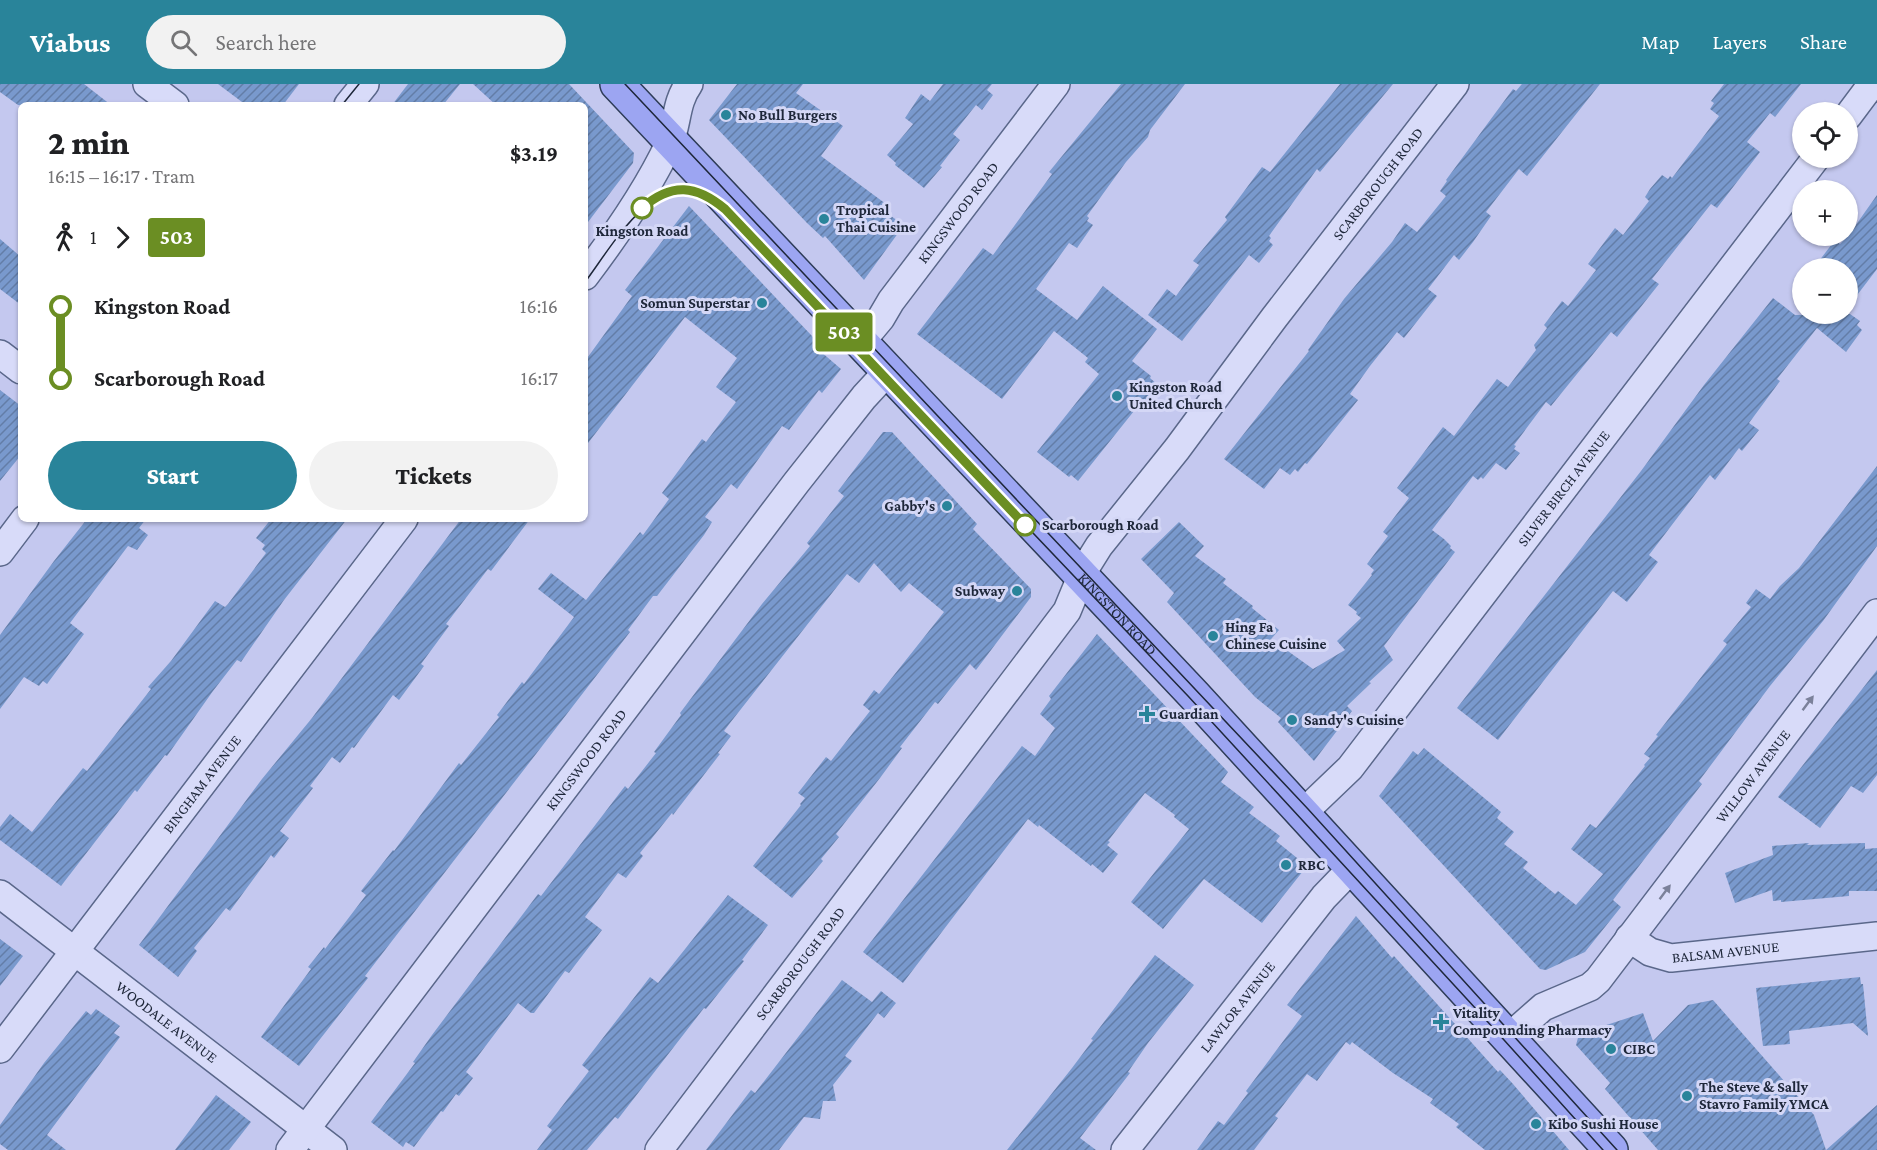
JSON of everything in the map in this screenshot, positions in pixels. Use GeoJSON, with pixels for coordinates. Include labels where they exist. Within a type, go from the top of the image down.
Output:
{"type":"FeatureCollection","features":[{"type":"Feature","properties":{"kind":"main road","name":"KINGSTON ROAD"},"geometry":{"type":"LineString","coordinates":[[617,84],[1304,813],[1611,1150]]}},
{"type":"Feature","properties":{"kind":"street"},"geometry":{"type":"LineString","coordinates":[[147,84],[171,102]]}},
{"type":"Feature","properties":{"kind":"street"},"geometry":{"type":"LineString","coordinates":[[350,102],[365,84]]}},
{"type":"Feature","properties":{"kind":"street"},"geometry":{"type":"LineString","coordinates":[[588,272],[645,189],[671,141],[679,102],[689,84]]}},
{"type":"Feature","properties":{"kind":"street","name":"KINGSWOOD ROAD"},"geometry":{"type":"LineString","coordinates":[[861,342],[1056,84]]}},
{"type":"Feature","properties":{"kind":"street","name":"SCARBOROUGH ROAD"},"geometry":{"type":"LineString","coordinates":[[659,1150],[1067,610],[1081,578],[1100,546],[1455,84]]}},
{"type":"Feature","properties":{"kind":"street"},"geometry":{"type":"LineString","coordinates":[[1858,103],[1872,84]]}},
{"type":"Feature","properties":{"kind":"street","name":"SILVER BIRCH AVENUE"},"geometry":{"type":"LineString","coordinates":[[1304,813],[1350,768],[1808,168]]}},
{"type":"Feature","properties":{"kind":"street"},"geometry":{"type":"LineString","coordinates":[[0,354],[18,368]]}},
{"type":"Feature","properties":{"kind":"street","name":"KINGSWOOD ROAD"},"geometry":{"type":"LineString","coordinates":[[298,1140],[796,483],[864,397],[888,371]]}},
{"type":"Feature","properties":{"kind":"street"},"geometry":{"type":"LineString","coordinates":[[0,552],[23,522]]}},
{"type":"Feature","properties":{"kind":"street","name":"BINGHAM AVENUE"},"geometry":{"type":"LineString","coordinates":[[0,1049],[402,522]]}},
{"type":"Feature","properties":{"kind":"street","name":"WILLOW AVENUE"},"geometry":{"type":"LineString","coordinates":[[1629,938],[1877,613]]}},
{"type":"Feature","properties":{"kind":"street","name":"LAWLOR AVENUE"},"geometry":{"type":"LineString","coordinates":[[1125,1150],[1324,897],[1353,867]]}},
{"type":"Feature","properties":{"kind":"street","name":"WOODALE AVENUE"},"geometry":{"type":"LineString","coordinates":[[0,894],[75,952],[298,1140],[333,1150]]}},
{"type":"Feature","properties":{"kind":"street","name":"BALSAM AVENUE"},"geometry":{"type":"LineString","coordinates":[[1629,938],[1650,952],[1671,958],[1877,936]]}},
{"type":"Feature","properties":{"kind":"street"},"geometry":{"type":"LineString","coordinates":[[1509,1037],[1543,1007],[1590,987],[1598,980],[1629,938]]}},
{"type":"Feature","properties":{"kind":"building"},"geometry":{"type":"Polygon","coordinates":[[[0,84],[84,84],[107,102],[18,102],[18,105],[0,92],[0,84]]]}},
{"type":"Feature","properties":{"kind":"building"},"geometry":{"type":"Polygon","coordinates":[[[218,84],[299,84],[285,102],[242,102],[218,84]]]}},
{"type":"Feature","properties":{"kind":"building"},"geometry":{"type":"Polygon","coordinates":[[[408,84],[460,84],[445,102],[394,102],[408,84]]]}},
{"type":"Feature","properties":{"kind":"building"},"geometry":{"type":"Polygon","coordinates":[[[473,84],[569,84],[586,102],[493,102],[473,84]]]}},
{"type":"Feature","properties":{"kind":"building"},"geometry":{"type":"Polygon","coordinates":[[[737,84],[803,84],[796,93],[843,126],[821,156],[886,204],[882,210],[904,225],[864,280],[825,236],[823,238],[807,223],[709,120],[737,84]]]}},
{"type":"Feature","properties":{"kind":"building"},"geometry":{"type":"Polygon","coordinates":[[[943,84],[992,84],[987,90],[993,95],[982,110],[976,105],[953,134],[960,140],[924,188],[895,165],[896,163],[887,155],[913,124],[905,118],[921,94],[930,101],[943,84]]]}},
{"type":"Feature","properties":{"kind":"building"},"geometry":{"type":"Polygon","coordinates":[[[1121,84],[1185,84],[1150,130],[1148,137],[1126,162],[1087,216],[1089,218],[1087,221],[1093,225],[1077,248],[1069,243],[1036,289],[1077,320],[1103,286],[1157,329],[1132,361],[1151,376],[1150,378],[1159,386],[1141,409],[1138,406],[1078,481],[1071,475],[1069,477],[1037,452],[1099,374],[1085,362],[1088,358],[1054,331],[1002,399],[917,334],[983,248],[993,255],[1052,174],[1049,172],[1121,84]]]}},
{"type":"Feature","properties":{"kind":"building"},"geometry":{"type":"Polygon","coordinates":[[[1340,84],[1393,84],[1320,172],[1317,169],[1269,236],[1271,238],[1269,241],[1273,245],[1259,263],[1249,255],[1182,341],[1148,315],[1167,289],[1176,296],[1199,265],[1193,261],[1227,220],[1225,217],[1262,167],[1270,172],[1340,84]]]}},
{"type":"Feature","properties":{"kind":"building"},"geometry":{"type":"Polygon","coordinates":[[[1522,84],[1600,84],[1527,176],[1519,169],[1486,212],[1491,216],[1473,242],[1459,260],[1454,255],[1428,289],[1437,296],[1404,338],[1397,332],[1370,366],[1350,394],[1358,400],[1307,464],[1305,463],[1298,472],[1295,469],[1290,475],[1280,468],[1264,489],[1224,459],[1309,351],[1344,299],[1405,223],[1417,232],[1446,196],[1440,191],[1446,180],[1513,89],[1516,91],[1522,84]]]}},
{"type":"Feature","properties":{"kind":"building"},"geometry":{"type":"Polygon","coordinates":[[[1724,84],[1801,84],[1775,117],[1770,113],[1747,142],[1760,152],[1717,208],[1711,204],[1652,279],[1659,284],[1617,337],[1611,332],[1551,406],[1546,402],[1514,445],[1516,446],[1514,449],[1520,453],[1506,470],[1496,463],[1483,479],[1481,477],[1478,480],[1473,476],[1432,530],[1455,552],[1384,646],[1393,660],[1347,706],[1352,711],[1314,761],[1278,722],[1281,718],[1255,697],[1167,602],[1174,593],[1141,559],[1179,522],[1204,546],[1195,556],[1226,579],[1223,583],[1279,630],[1271,639],[1313,669],[1345,650],[1337,641],[1361,618],[1348,605],[1372,575],[1374,570],[1367,564],[1388,536],[1383,532],[1409,498],[1397,488],[1443,427],[1454,436],[1497,379],[1508,387],[1536,350],[1534,345],[1547,328],[1544,325],[1562,301],[1568,306],[1596,270],[1588,264],[1615,228],[1623,235],[1649,201],[1645,197],[1650,189],[1662,175],[1668,179],[1670,176],[1672,178],[1719,116],[1710,109],[1714,103],[1711,101],[1724,84]]]}},
{"type":"Feature","properties":{"kind":"building"},"geometry":{"type":"Polygon","coordinates":[[[588,104],[634,153],[633,163],[588,222],[588,104]]]}},
{"type":"Feature","properties":{"kind":"building"},"geometry":{"type":"Polygon","coordinates":[[[1877,195],[1877,269],[1858,294],[1858,258],[1821,258],[1830,246],[1858,246],[1858,222],[1877,195]]]}},
{"type":"Feature","properties":{"kind":"building"},"geometry":{"type":"Polygon","coordinates":[[[689,206],[823,348],[820,351],[841,369],[822,393],[819,390],[789,430],[782,426],[737,489],[731,484],[705,517],[712,522],[704,535],[657,596],[653,596],[628,630],[630,632],[365,976],[368,978],[299,1066],[261,1037],[311,969],[308,967],[324,947],[325,949],[366,895],[361,891],[394,851],[459,763],[461,765],[499,717],[497,715],[522,682],[524,684],[574,617],[538,589],[551,573],[586,600],[640,532],[643,535],[669,499],[662,493],[702,439],[706,442],[736,402],[716,387],[737,358],[685,317],[588,443],[588,357],[632,296],[625,290],[689,206]]]}},
{"type":"Feature","properties":{"kind":"building"},"geometry":{"type":"Polygon","coordinates":[[[0,239],[18,254],[18,303],[0,289],[0,239]]]}},
{"type":"Feature","properties":{"kind":"building"},"geometry":{"type":"Polygon","coordinates":[[[1773,298],[1792,313],[1792,324],[1858,324],[1862,330],[1846,352],[1817,328],[1777,379],[1780,381],[1749,423],[1759,430],[1742,451],[1739,448],[1715,480],[1710,475],[1649,555],[1658,562],[1627,602],[1613,591],[1498,740],[1457,708],[1641,471],[1704,385],[1773,298]]]}},
{"type":"Feature","properties":{"kind":"building"},"geometry":{"type":"Polygon","coordinates":[[[0,390],[18,404],[18,459],[0,481],[0,390]]]}},
{"type":"Feature","properties":{"kind":"building"},"geometry":{"type":"Polygon","coordinates":[[[883,432],[892,432],[977,524],[973,529],[1031,589],[1031,597],[976,670],[970,664],[938,704],[935,702],[836,834],[839,837],[821,859],[823,861],[792,898],[753,866],[801,805],[805,798],[798,793],[826,757],[831,761],[870,711],[863,705],[874,690],[879,694],[944,612],[909,583],[901,592],[874,563],[859,583],[847,574],[724,731],[731,736],[718,753],[720,754],[640,853],[643,856],[626,878],[618,873],[585,917],[602,930],[569,973],[565,971],[534,1013],[518,1003],[466,1072],[473,1078],[459,1096],[456,1094],[443,1112],[441,1111],[414,1147],[406,1142],[403,1147],[371,1122],[415,1063],[413,1062],[432,1035],[538,894],[541,896],[625,786],[628,789],[656,753],[654,752],[681,715],[680,713],[762,604],[810,546],[807,543],[844,496],[838,491],[883,432]]]}},
{"type":"Feature","properties":{"kind":"building"},"geometry":{"type":"Polygon","coordinates":[[[1877,466],[1877,546],[1823,621],[1770,686],[1699,781],[1702,784],[1613,900],[1621,907],[1585,952],[1546,970],[1540,969],[1379,796],[1413,751],[1418,755],[1424,748],[1501,812],[1497,818],[1514,832],[1504,844],[1528,862],[1523,868],[1555,894],[1558,891],[1576,905],[1603,874],[1571,849],[1590,824],[1596,828],[1645,766],[1650,758],[1644,754],[1658,736],[1656,735],[1727,644],[1723,641],[1751,607],[1746,603],[1756,589],[1770,599],[1799,568],[1877,466]]]}},
{"type":"Feature","properties":{"kind":"building"},"geometry":{"type":"Polygon","coordinates":[[[85,522],[144,522],[139,528],[148,535],[137,550],[128,546],[70,623],[84,634],[47,684],[43,681],[39,686],[24,677],[0,709],[0,635],[85,522]]]}},
{"type":"Feature","properties":{"kind":"building"},"geometry":{"type":"Polygon","coordinates":[[[269,522],[345,522],[284,600],[241,662],[237,660],[167,756],[165,755],[137,792],[135,790],[61,886],[0,840],[0,827],[10,814],[32,832],[83,768],[87,771],[151,689],[148,687],[171,661],[215,601],[225,607],[266,553],[262,549],[265,545],[256,538],[269,522]]]}},
{"type":"Feature","properties":{"kind":"building"},"geometry":{"type":"Polygon","coordinates":[[[459,522],[528,522],[491,571],[488,569],[446,624],[449,626],[421,664],[424,666],[399,700],[393,695],[354,748],[352,747],[340,763],[332,757],[310,786],[313,788],[280,831],[289,838],[274,858],[271,855],[230,911],[226,908],[194,948],[197,951],[178,977],[139,945],[262,779],[312,718],[459,522]]]}},
{"type":"Feature","properties":{"kind":"building"},"geometry":{"type":"Polygon","coordinates":[[[1097,634],[1228,772],[1221,782],[1254,807],[1249,813],[1280,836],[1276,841],[1307,866],[1262,923],[1204,879],[1163,929],[1131,902],[1189,829],[1174,817],[1175,815],[1145,793],[1108,841],[1110,842],[1107,845],[1118,854],[1103,873],[1028,819],[903,983],[863,952],[1022,746],[1035,756],[1055,728],[1040,714],[1051,699],[1049,696],[1097,634]]]}},
{"type":"Feature","properties":{"kind":"building"},"geometry":{"type":"Polygon","coordinates":[[[1877,670],[1877,775],[1863,793],[1851,786],[1820,828],[1778,797],[1877,670]]]}},
{"type":"Feature","properties":{"kind":"building"},"geometry":{"type":"Polygon","coordinates":[[[1809,843],[1807,845],[1865,843],[1865,849],[1877,848],[1877,891],[1849,891],[1849,896],[1781,902],[1781,900],[1773,901],[1772,890],[1735,903],[1725,873],[1773,855],[1772,846],[1809,843]]]}},
{"type":"Feature","properties":{"kind":"building"},"geometry":{"type":"Polygon","coordinates":[[[728,895],[768,925],[742,960],[744,961],[706,1009],[704,1008],[618,1119],[615,1117],[587,1150],[537,1150],[552,1130],[547,1126],[589,1071],[582,1065],[650,977],[658,983],[728,895]]]}},
{"type":"Feature","properties":{"kind":"building"},"geometry":{"type":"Polygon","coordinates":[[[1356,916],[1498,1072],[1500,1070],[1513,1084],[1569,1150],[1485,1150],[1456,1127],[1459,1124],[1430,1103],[1433,1099],[1352,1042],[1350,1045],[1346,1042],[1317,1081],[1307,1074],[1275,1116],[1278,1118],[1254,1150],[1197,1150],[1218,1121],[1224,1125],[1248,1093],[1246,1091],[1302,1016],[1287,1005],[1356,916]]]}},
{"type":"Feature","properties":{"kind":"building"},"geometry":{"type":"Polygon","coordinates":[[[0,939],[23,956],[0,986],[0,939]]]}},
{"type":"Feature","properties":{"kind":"building"},"geometry":{"type":"Polygon","coordinates":[[[1155,955],[1194,985],[1148,1043],[1128,1072],[1130,1073],[1080,1138],[1096,1150],[1007,1150],[1072,1068],[1093,1040],[1091,1039],[1155,955]]]}},
{"type":"Feature","properties":{"kind":"building"},"geometry":{"type":"Polygon","coordinates":[[[1860,977],[1861,984],[1863,984],[1868,1036],[1853,1023],[1789,1031],[1790,1044],[1763,1046],[1756,988],[1860,977]]]}},
{"type":"Feature","properties":{"kind":"building"},"geometry":{"type":"Polygon","coordinates":[[[842,980],[872,1002],[881,991],[896,1003],[884,1018],[878,1013],[845,1056],[852,1061],[833,1085],[836,1101],[823,1101],[820,1119],[804,1117],[779,1150],[706,1150],[751,1090],[755,1093],[842,980]]]}},
{"type":"Feature","properties":{"kind":"building"},"geometry":{"type":"Polygon","coordinates":[[[1713,1000],[1814,1115],[1826,1150],[1658,1150],[1605,1089],[1610,1083],[1576,1045],[1579,1034],[1643,1013],[1653,1041],[1688,1005],[1713,1000]]]}},
{"type":"Feature","properties":{"kind":"building"},"geometry":{"type":"Polygon","coordinates":[[[96,1009],[120,1026],[114,1033],[120,1037],[47,1135],[66,1150],[8,1150],[0,1144],[0,1125],[44,1063],[86,1011],[91,1015],[96,1009]]]}},
{"type":"Feature","properties":{"kind":"building"},"geometry":{"type":"Polygon","coordinates":[[[216,1095],[251,1122],[229,1150],[175,1150],[216,1095]]]}},
{"type":"Feature","properties":{"kind":"building"},"geometry":{"type":"Polygon","coordinates":[[[1877,1105],[1877,1150],[1826,1150],[1877,1105]]]}},
{"type":"Feature","properties":{"kind":"tram line"},"geometry":{"type":"LineString","coordinates":[[344,102],[359,84]]}},
{"type":"Feature","properties":{"kind":"tram line"},"geometry":{"type":"LineString","coordinates":[[625,84],[1308,809],[1617,1150]]}},
{"type":"Feature","properties":{"kind":"tram line","name":"503"},"geometry":{"type":"LineString","coordinates":[[642,208],[653,199],[675,190],[704,193],[725,209],[1025,525]]}},
{"type":"Feature","properties":{"kind":"tram line"},"geometry":{"type":"LineString","coordinates":[[588,278],[634,217],[650,203],[666,194],[684,190],[703,193],[725,209],[1188,696],[1603,1150]]}},
{"type":"Feature","properties":{"kind":"place","name":"No Bull Burgers"},"geometry":{"type":"Point","coordinates":[726,115]}},
{"type":"Feature","properties":{"kind":"place","name":"Kingston Road"},"geometry":{"type":"Point","coordinates":[642,208]}},
{"type":"Feature","properties":{"kind":"place","name":"Tropical Thai Cuisine"},"geometry":{"type":"Point","coordinates":[824,219]}},
{"type":"Feature","properties":{"kind":"place","name":"Somun Superstar"},"geometry":{"type":"Point","coordinates":[762,303]}},
{"type":"Feature","properties":{"kind":"place","name":"Kingston Road United Church"},"geometry":{"type":"Point","coordinates":[1117,396]}},
{"type":"Feature","properties":{"kind":"place","name":"Gabby's"},"geometry":{"type":"Point","coordinates":[947,506]}},
{"type":"Feature","properties":{"kind":"place","name":"Scarborough Road"},"geometry":{"type":"Point","coordinates":[1025,525]}},
{"type":"Feature","properties":{"kind":"place","name":"Subway"},"geometry":{"type":"Point","coordinates":[1017,591]}},
{"type":"Feature","properties":{"kind":"place","name":"Hing Fa Chinese Cuisine"},"geometry":{"type":"Point","coordinates":[1213,636]}},
{"type":"Feature","properties":{"kind":"place","name":"Guardian"},"geometry":{"type":"Point","coordinates":[1147,714]}},
{"type":"Feature","properties":{"kind":"place","name":"Sandy's Cuisine"},"geometry":{"type":"Point","coordinates":[1292,720]}},
{"type":"Feature","properties":{"kind":"place","name":"RBC"},"geometry":{"type":"Point","coordinates":[1286,865]}},
{"type":"Feature","properties":{"kind":"place","name":"Vitality Compounding Pharmacy"},"geometry":{"type":"Point","coordinates":[1441,1022]}},
{"type":"Feature","properties":{"kind":"place","name":"CIBC"},"geometry":{"type":"Point","coordinates":[1611,1049]}},
{"type":"Feature","properties":{"kind":"place","name":"The Steve & Sally Stavro Family YMCA"},"geometry":{"type":"Point","coordinates":[1687,1096]}},
{"type":"Feature","properties":{"kind":"place","name":"Kibo Sushi House"},"geometry":{"type":"Point","coordinates":[1536,1124]}}]}
